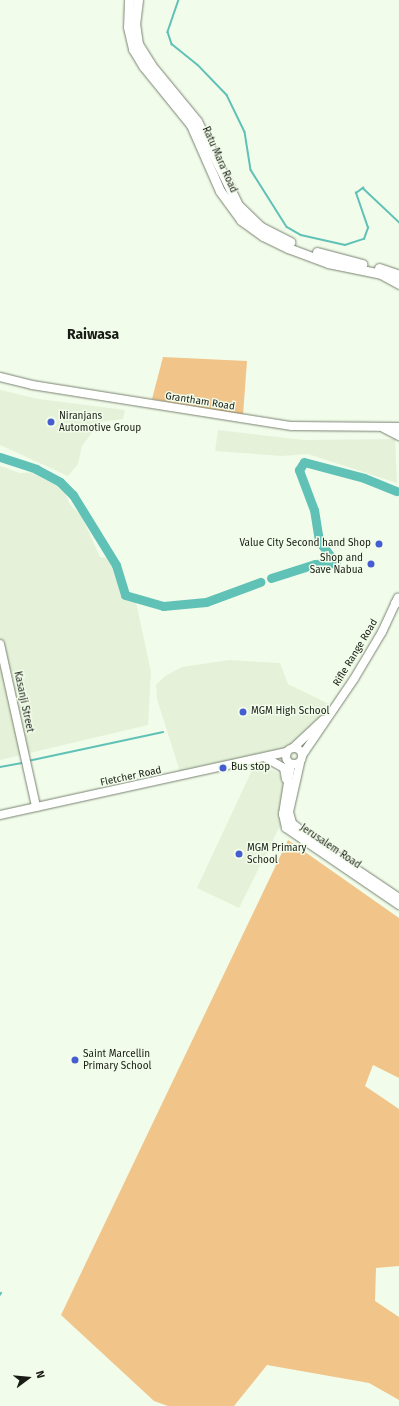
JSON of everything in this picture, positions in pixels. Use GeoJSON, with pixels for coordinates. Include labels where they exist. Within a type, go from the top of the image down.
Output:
{"type":"FeatureCollection","features":[{"type":"Feature","properties":{"kind":"highway","name":"Ratu Mara Road"},"geometry":{"type":"LineString","coordinates":[[129,0],[128,27],[133,49],[144,67],[191,125],[220,191],[241,220],[262,236],[288,248],[328,263],[381,274],[399,284]]}},
{"type":"Feature","properties":{"kind":"highway","name":"Ratu Mara Road"},"geometry":{"type":"LineString","coordinates":[[138,0],[136,36],[142,53],[197,121],[226,186],[245,214],[270,233],[304,248],[399,275]]}},
{"type":"Feature","properties":{"kind":"highway"},"geometry":{"type":"LineString","coordinates":[[383,427],[399,435]]}},
{"type":"Feature","properties":{"kind":"main road","name":"Grantham Road"},"geometry":{"type":"LineString","coordinates":[[0,377],[47,387],[292,426],[399,427]]}},
{"type":"Feature","properties":{"kind":"main road","name":"Rifle Range Road"},"geometry":{"type":"LineString","coordinates":[[301,758],[326,719],[354,680],[382,632],[398,599]]}},
{"type":"Feature","properties":{"kind":"main road","name":"Kasanji Street"},"geometry":{"type":"LineString","coordinates":[[0,644],[36,807]]}},
{"type":"Feature","properties":{"kind":"main road","name":"Rifle Range Road"},"geometry":{"type":"LineString","coordinates":[[289,756],[326,719]]}},
{"type":"Feature","properties":{"kind":"main road"},"geometry":{"type":"LineString","coordinates":[[289,756],[299,749],[301,758]]}},
{"type":"Feature","properties":{"kind":"main road","name":"Fletcher Road"},"geometry":{"type":"LineString","coordinates":[[0,815],[266,758],[289,756],[301,758]]}},
{"type":"Feature","properties":{"kind":"main road","name":"Jerusalem Road"},"geometry":{"type":"LineString","coordinates":[[289,756],[284,821],[290,832],[399,905]]}},
{"type":"Feature","properties":{"kind":"main road"},"geometry":{"type":"LineString","coordinates":[[266,758],[284,768],[285,802]]}},
{"type":"Feature","properties":{"kind":"main road","name":"Jerusalem Road"},"geometry":{"type":"LineString","coordinates":[[301,758],[289,812],[292,823],[313,840],[399,898]]}},
{"type":"Feature","properties":{"kind":"shaded area"},"geometry":{"type":"Polygon","coordinates":[[[163,357],[247,361],[243,415],[152,399],[163,357]]]}},
{"type":"Feature","properties":{"kind":"shaded area"},"geometry":{"type":"Polygon","coordinates":[[[0,390],[39,399],[125,410],[123,419],[100,422],[82,446],[78,464],[68,476],[0,445],[0,390]]]}},
{"type":"Feature","properties":{"kind":"shaded area"},"geometry":{"type":"Polygon","coordinates":[[[218,430],[304,440],[395,439],[397,483],[308,454],[282,456],[215,451],[218,430]]]}},
{"type":"Feature","properties":{"kind":"shaded area"},"geometry":{"type":"Polygon","coordinates":[[[0,466],[20,473],[41,472],[63,486],[69,503],[82,517],[100,557],[108,558],[116,569],[120,585],[136,602],[151,672],[148,725],[0,760],[0,466]]]}},
{"type":"Feature","properties":{"kind":"shaded area","name":"MGM High School"},"geometry":{"type":"Polygon","coordinates":[[[229,660],[280,663],[288,684],[329,704],[319,720],[297,742],[271,754],[180,772],[157,699],[156,685],[165,676],[182,667],[229,660]]]}},
{"type":"Feature","properties":{"kind":"shaded area","name":"MGM Primary School"},"geometry":{"type":"Polygon","coordinates":[[[264,766],[278,773],[283,780],[283,820],[239,908],[197,888],[252,770],[264,766]]]}},
{"type":"Feature","properties":{"kind":"shaded area"},"geometry":{"type":"Polygon","coordinates":[[[288,840],[399,918],[399,1078],[373,1065],[365,1086],[399,1109],[399,1266],[376,1268],[375,1301],[399,1317],[399,1400],[369,1383],[267,1365],[234,1406],[168,1406],[154,1401],[61,1315],[288,840]]]}},
{"type":"Feature","properties":{"kind":"waterway"},"geometry":{"type":"LineString","coordinates":[[179,0],[168,32],[172,44],[198,65],[227,95],[245,132],[251,170],[287,227],[301,235],[345,245],[364,239],[368,228],[356,193],[363,188],[399,222]]}},
{"type":"Feature","properties":{"kind":"waterway"},"geometry":{"type":"LineString","coordinates":[[0,457],[36,469],[60,482],[73,495],[116,565],[125,595],[163,606],[206,602],[260,582]]}},
{"type":"Feature","properties":{"kind":"waterway"},"geometry":{"type":"LineString","coordinates":[[271,578],[315,564],[336,563],[319,541],[314,510],[299,470],[304,462],[364,478],[397,491]]}},
{"type":"Feature","properties":{"kind":"waterway"},"geometry":{"type":"LineString","coordinates":[[28,761],[163,732]]}},
{"type":"Feature","properties":{"kind":"waterway"},"geometry":{"type":"LineString","coordinates":[[0,767],[22,763]]}},
{"type":"Feature","properties":{"kind":"place","name":"Niranjans Automotive Group"},"geometry":{"type":"Point","coordinates":[51,422]}},
{"type":"Feature","properties":{"kind":"place","name":"Value City Second hand Shop"},"geometry":{"type":"Point","coordinates":[379,544]}},
{"type":"Feature","properties":{"kind":"place","name":"Shop and Save Nabua"},"geometry":{"type":"Point","coordinates":[371,564]}},
{"type":"Feature","properties":{"kind":"place","name":"MGM High School"},"geometry":{"type":"Point","coordinates":[243,712]}},
{"type":"Feature","properties":{"kind":"place","name":"Bus stop"},"geometry":{"type":"Point","coordinates":[223,768]}},
{"type":"Feature","properties":{"kind":"place","name":"MGM Primary School"},"geometry":{"type":"Point","coordinates":[239,854]}},
{"type":"Feature","properties":{"kind":"place","name":"Saint Marcellin Primary School"},"geometry":{"type":"Point","coordinates":[75,1060]}},
{"type":"Feature","properties":{"kind":"district","name":"Raiwasa"},"geometry":{"type":"Point","coordinates":[93,335]}}]}
